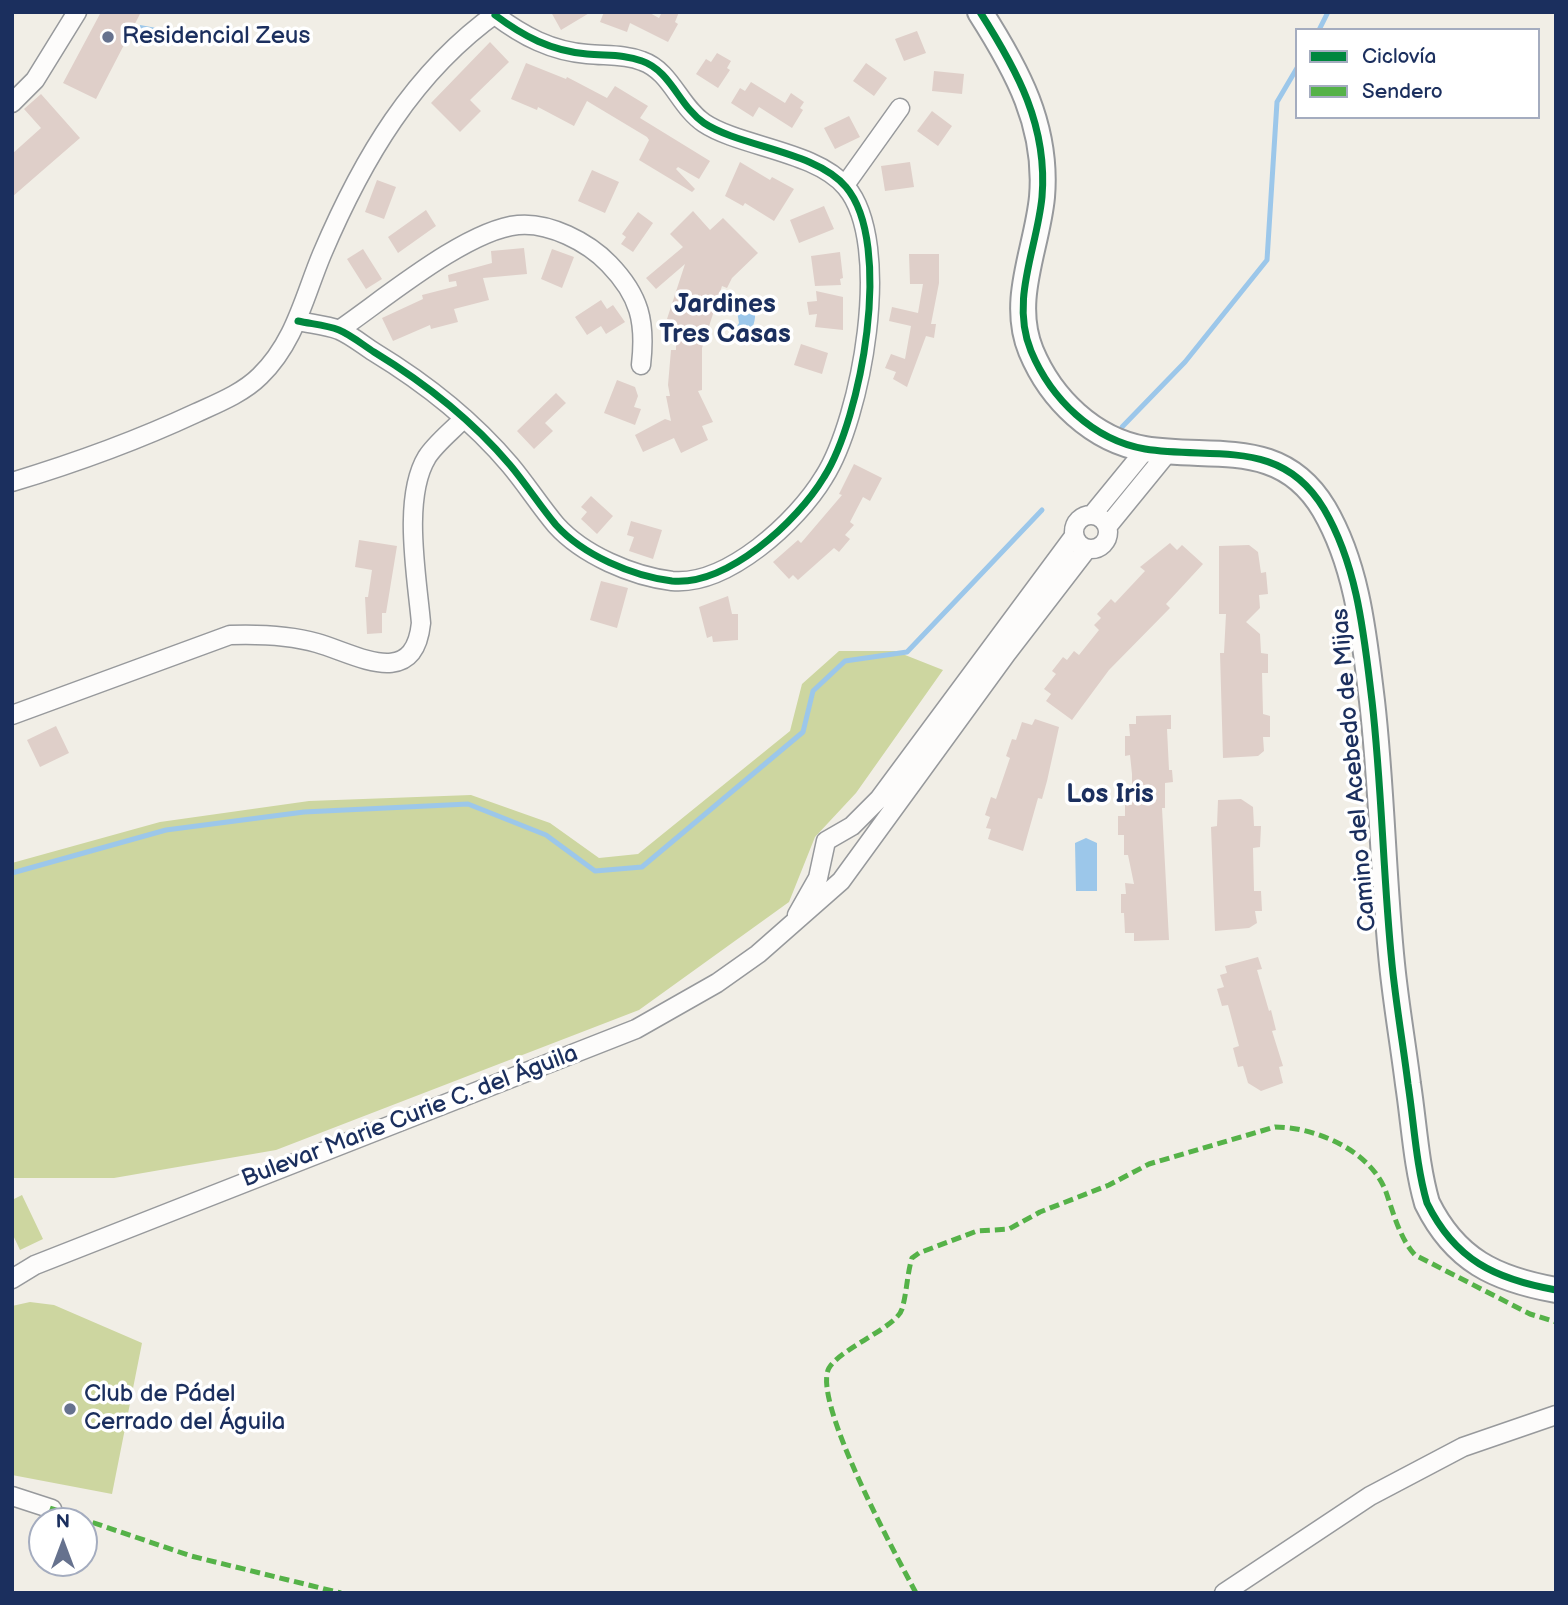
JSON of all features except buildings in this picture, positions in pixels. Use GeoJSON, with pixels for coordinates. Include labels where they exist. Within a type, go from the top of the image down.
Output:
{"type":"FeatureCollection","features":[{"type":"Feature","properties":{"kind":"street"},"geometry":{"type":"LineString","coordinates":[[12,103],[35,80],[77,12]]}},
{"type":"Feature","properties":{"kind":"street","name":"Camino del Acebedo de Mijas"},"geometry":{"type":"LineString","coordinates":[[980,12],[1023,84],[1042,144],[1042,198],[1023,302],[1023,327],[1032,353],[1061,400],[1103,435],[1157,450],[1235,453],[1287,469],[1309,488],[1325,512],[1359,597],[1376,739],[1392,964],[1427,1203],[1447,1236],[1480,1267],[1556,1290]]}},
{"type":"Feature","properties":{"kind":"street"},"geometry":{"type":"LineString","coordinates":[[12,482],[86,460],[228,399],[260,377],[298,321],[345,199],[377,142],[408,98],[449,52],[496,13],[522,36],[552,48],[644,61],[662,73],[686,107],[706,124],[823,169],[845,185],[856,201],[869,261],[871,305],[863,361],[846,425],[825,476],[789,520],[744,557],[710,578],[672,581],[620,567],[581,546],[558,527],[510,464],[425,383],[340,330],[298,321]]}},
{"type":"Feature","properties":{"kind":"street"},"geometry":{"type":"LineString","coordinates":[[845,185],[900,108]]}},
{"type":"Feature","properties":{"kind":"street"},"geometry":{"type":"LineString","coordinates":[[340,330],[442,258],[489,233],[518,225],[548,229],[573,238],[602,257],[626,282],[638,308],[644,335],[641,365]]}},
{"type":"Feature","properties":{"kind":"street"},"geometry":{"type":"LineString","coordinates":[[12,715],[230,635],[268,634],[317,643],[380,664],[397,662],[411,653],[419,639],[421,623],[414,519],[419,477],[428,457],[464,418]]}},
{"type":"Feature","properties":{"kind":"street"},"geometry":{"type":"LineString","coordinates":[[1092,515],[1102,519],[1108,534],[1104,544],[1087,550],[1077,543],[1074,536],[1077,521],[1092,515],[1157,450]]}},
{"type":"Feature","properties":{"kind":"street"},"geometry":{"type":"LineString","coordinates":[[1107,527],[1157,450]]}},
{"type":"Feature","properties":{"kind":"street","name":"Bulevar Marie Curie C. del Águila"},"geometry":{"type":"LineString","coordinates":[[792,924],[818,878],[826,841],[852,826],[879,799],[1074,536]]}},
{"type":"Feature","properties":{"kind":"street","name":"Bulevar Marie Curie C. del Águila"},"geometry":{"type":"LineString","coordinates":[[12,1279],[35,1265],[216,1192],[636,1029],[717,983],[821,901],[857,860],[1007,653],[1087,550]]}},
{"type":"Feature","properties":{"kind":"street"},"geometry":{"type":"LineString","coordinates":[[824,850],[826,859],[834,866],[857,860],[855,839],[836,833]]}},
{"type":"Feature","properties":{"kind":"street"},"geometry":{"type":"LineString","coordinates":[[1224,1593],[1370,1496],[1463,1447],[1556,1415]]}},
{"type":"Feature","properties":{"kind":"street"},"geometry":{"type":"LineString","coordinates":[[12,1496],[52,1508],[12,1503]]}},
{"type":"Feature","properties":{"kind":"green space"},"geometry":{"type":"Polygon","coordinates":[[[839,651],[895,651],[943,670],[856,793],[815,837],[789,902],[639,1010],[276,1150],[114,1178],[12,1178],[12,863],[160,822],[309,801],[471,795],[550,823],[599,858],[638,854],[790,731],[802,684],[839,651]]]}},
{"type":"Feature","properties":{"kind":"green space"},"geometry":{"type":"Polygon","coordinates":[[[22,1195],[43,1239],[20,1250],[12,1233],[12,1200],[22,1195]]]}},
{"type":"Feature","properties":{"kind":"green space","name":"Club de Pádel Cerrado del Águila"},"geometry":{"type":"Polygon","coordinates":[[[30,1302],[54,1305],[142,1343],[112,1494],[12,1475],[12,1306],[30,1302]]]}},
{"type":"Feature","properties":{"kind":"water"},"geometry":{"type":"Polygon","coordinates":[[[140,25],[173,31],[170,45],[137,44],[140,25]]]}},
{"type":"Feature","properties":{"kind":"water"},"geometry":{"type":"Polygon","coordinates":[[[740,299],[753,301],[755,312],[752,328],[739,339],[733,333],[739,323],[736,305],[740,299]]]}},
{"type":"Feature","properties":{"kind":"water"},"geometry":{"type":"Polygon","coordinates":[[[1086,838],[1097,843],[1097,891],[1076,891],[1075,843],[1086,838]]]}},
{"type":"Feature","properties":{"kind":"waterway"},"geometry":{"type":"LineString","coordinates":[[1320,28],[1328,12]]}},
{"type":"Feature","properties":{"kind":"waterway"},"geometry":{"type":"LineString","coordinates":[[1122,427],[1185,362],[1267,260],[1277,102],[1295,71]]}},
{"type":"Feature","properties":{"kind":"waterway"},"geometry":{"type":"LineString","coordinates":[[12,873],[166,830],[304,812],[468,804],[546,835],[595,871],[642,867],[803,732],[813,691],[845,661],[907,652],[1042,510]]}},
{"type":"Feature","properties":{"kind":"marked path"},"geometry":{"type":"LineString","coordinates":[[916,1593],[875,1514],[844,1444],[832,1412],[827,1385],[829,1368],[835,1360],[898,1316],[904,1303],[912,1258],[919,1253],[977,1231],[1009,1229],[1040,1212],[1109,1185],[1149,1164],[1275,1127],[1291,1128],[1308,1131],[1340,1144],[1368,1165],[1379,1177],[1401,1233],[1415,1255],[1530,1314],[1556,1322]]}},
{"type":"Feature","properties":{"kind":"marked path"},"geometry":{"type":"LineString","coordinates":[[98,1524],[191,1556],[341,1593]]}},
{"type":"Feature","properties":{"kind":"cycle path"},"geometry":{"type":"LineString","coordinates":[[980,12],[1017,77],[1035,123],[1040,146],[1042,197],[1027,274],[1023,313],[1031,351],[1050,385],[1062,401],[1091,427],[1126,444],[1171,452],[1244,456],[1267,461],[1288,471],[1307,486],[1324,509],[1335,531],[1352,578],[1366,652],[1394,979],[1418,1159],[1427,1203],[1450,1239],[1479,1264],[1514,1280],[1556,1290]]}},
{"type":"Feature","properties":{"kind":"cycle path"},"geometry":{"type":"LineString","coordinates":[[298,321],[343,332],[429,389],[495,448],[567,536],[594,555],[641,574],[672,581],[693,580],[737,562],[779,531],[797,513],[824,477],[838,450],[850,415],[867,332],[870,289],[868,248],[860,213],[846,187],[816,165],[737,138],[704,123],[688,108],[668,81],[652,66],[642,61],[561,50],[527,36],[495,15]]}},
{"type":"Feature","properties":{"kind":"place","name":"Residencial Zeus"},"geometry":{"type":"Point","coordinates":[108,37]}},
{"type":"Feature","properties":{"kind":"place","name":"Club de Pádel Cerrado del Águila"},"geometry":{"type":"Point","coordinates":[70,1409]}},
{"type":"Feature","properties":{"kind":"district","name":"Jardines Tres Casas"},"geometry":{"type":"Point","coordinates":[725,320]}},
{"type":"Feature","properties":{"kind":"district","name":"Los Iris"},"geometry":{"type":"Point","coordinates":[1110,795]}}]}
